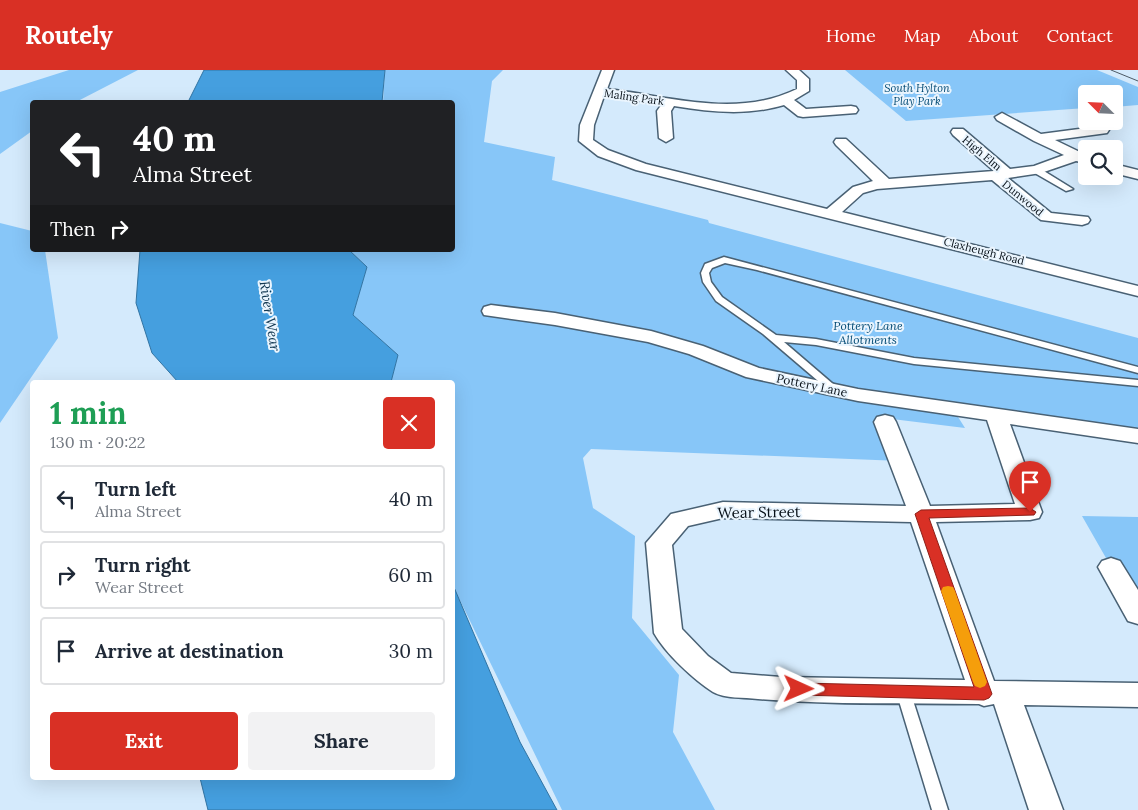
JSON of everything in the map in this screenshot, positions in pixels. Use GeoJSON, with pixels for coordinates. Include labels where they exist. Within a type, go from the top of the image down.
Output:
{"type":"FeatureCollection","features":[{"type":"Feature","properties":{"kind":"street"},"geometry":{"type":"LineString","coordinates":[[599,92],[608,70]]}},
{"type":"Feature","properties":{"kind":"street"},"geometry":{"type":"LineString","coordinates":[[792,70],[803,79],[803,91],[787,101],[803,113],[851,110]]}},
{"type":"Feature","properties":{"kind":"street","name":"Maling Park"},"geometry":{"type":"LineString","coordinates":[[599,92],[716,110],[759,107],[787,101]]}},
{"type":"Feature","properties":{"kind":"street","name":"Claxheugh Road"},"geometry":{"type":"LineString","coordinates":[[599,92],[587,125],[586,141],[603,153],[641,167],[1138,290]]}},
{"type":"Feature","properties":{"kind":"street","name":"Maling Park"},"geometry":{"type":"LineString","coordinates":[[666,138],[664,111],[670,102]]}},
{"type":"Feature","properties":{"kind":"street"},"geometry":{"type":"LineString","coordinates":[[1002,117],[1039,138],[1078,157]]}},
{"type":"Feature","properties":{"kind":"street"},"geometry":{"type":"LineString","coordinates":[[1039,138],[1102,130]]}},
{"type":"Feature","properties":{"kind":"street","name":"High Elm"},"geometry":{"type":"LineString","coordinates":[[958,132],[1001,174]]}},
{"type":"Feature","properties":{"kind":"street"},"geometry":{"type":"LineString","coordinates":[[841,142],[885,184]]}},
{"type":"Feature","properties":{"kind":"street"},"geometry":{"type":"LineString","coordinates":[[830,214],[858,190],[885,184],[1036,170],[1078,159]]}},
{"type":"Feature","properties":{"kind":"street"},"geometry":{"type":"LineString","coordinates":[[1123,171],[1138,175]]}},
{"type":"Feature","properties":{"kind":"street","name":"Dunwood"},"geometry":{"type":"LineString","coordinates":[[1001,174],[1047,217],[1082,220]]}},
{"type":"Feature","properties":{"kind":"street","name":"Pottery Lane"},"geometry":{"type":"LineString","coordinates":[[491,311],[555,319],[651,337],[696,350],[753,372],[858,396],[996,414],[1138,436]]}},
{"type":"Feature","properties":{"kind":"street","name":"Wear Street"},"geometry":{"type":"LineString","coordinates":[[996,414],[1030,512],[921,514],[724,510],[680,520],[659,543],[668,633],[698,664],[724,684],[781,689],[1138,695]]}},
{"type":"Feature","properties":{"kind":"street"},"geometry":{"type":"LineString","coordinates":[[885,422],[994,694],[1046,810]]}},
{"type":"Feature","properties":{"kind":"street"},"geometry":{"type":"LineString","coordinates":[[1111,567],[1138,614]]}},
{"type":"Feature","properties":{"kind":"lane"},"geometry":{"type":"LineString","coordinates":[[1036,170],[1069,189]]}},
{"type":"Feature","properties":{"kind":"lane"},"geometry":{"type":"LineString","coordinates":[[835,390],[774,338],[718,299],[707,282],[705,273],[708,266],[724,260],[759,268],[1138,370]]}},
{"type":"Feature","properties":{"kind":"lane"},"geometry":{"type":"LineString","coordinates":[[774,338],[816,342],[914,361],[1138,383]]}},
{"type":"Feature","properties":{"kind":"lane"},"geometry":{"type":"LineString","coordinates":[[903,691],[940,810]]}},
{"type":"Feature","properties":{"kind":"green space"},"geometry":{"type":"Polygon","coordinates":[[[69,70],[138,70],[80,100],[30,100],[30,132],[0,154],[0,92],[69,70]]]}},
{"type":"Feature","properties":{"kind":"green space","name":"Pottery Lane Allotments"},"geometry":{"type":"Polygon","coordinates":[[[385,70],[503,70],[492,81],[484,142],[555,157],[552,180],[708,220],[709,223],[1138,338],[1138,436],[953,409],[965,428],[884,418],[901,461],[591,449],[583,458],[593,508],[635,536],[632,618],[679,675],[673,732],[715,810],[562,810],[455,590],[455,380],[392,380],[398,355],[353,315],[367,267],[351,252],[455,252],[455,100],[383,100],[385,70]]]}},
{"type":"Feature","properties":{"kind":"green space","name":"South Hylton Play Park"},"geometry":{"type":"Polygon","coordinates":[[[845,70],[1097,70],[1138,87],[1138,105],[1123,106],[1123,85],[1078,85],[1078,109],[906,121],[845,70]]]}},
{"type":"Feature","properties":{"kind":"green space"},"geometry":{"type":"Polygon","coordinates":[[[0,223],[30,230],[30,252],[45,252],[58,338],[0,423],[0,223]]]}},
{"type":"Feature","properties":{"kind":"green space"},"geometry":{"type":"Polygon","coordinates":[[[1082,516],[1138,517],[1138,614],[1082,516]]]}},
{"type":"Feature","properties":{"kind":"water"},"geometry":{"type":"Polygon","coordinates":[[[204,70],[385,70],[382,100],[189,100],[204,70]]]}},
{"type":"Feature","properties":{"kind":"water","name":"River Wear"},"geometry":{"type":"Polygon","coordinates":[[[140,252],[351,252],[367,267],[353,315],[398,355],[392,380],[176,380],[152,353],[136,303],[140,252]]]}},
{"type":"Feature","properties":{"kind":"water"},"geometry":{"type":"Polygon","coordinates":[[[455,590],[520,742],[557,810],[208,810],[200,780],[455,780],[455,590]]]}},
{"type":"Feature","properties":{"kind":"tram line"},"geometry":{"type":"LineString","coordinates":[[1111,70],[1138,81]]}},
{"type":"Feature","properties":{"kind":"slow traffic"},"geometry":{"type":"LineString","coordinates":[[948,591],[980,682]]}},
{"type":"Feature","properties":{"kind":"route"},"geometry":{"type":"LineString","coordinates":[[799,689],[984,694],[921,514],[1030,512]]}}]}
